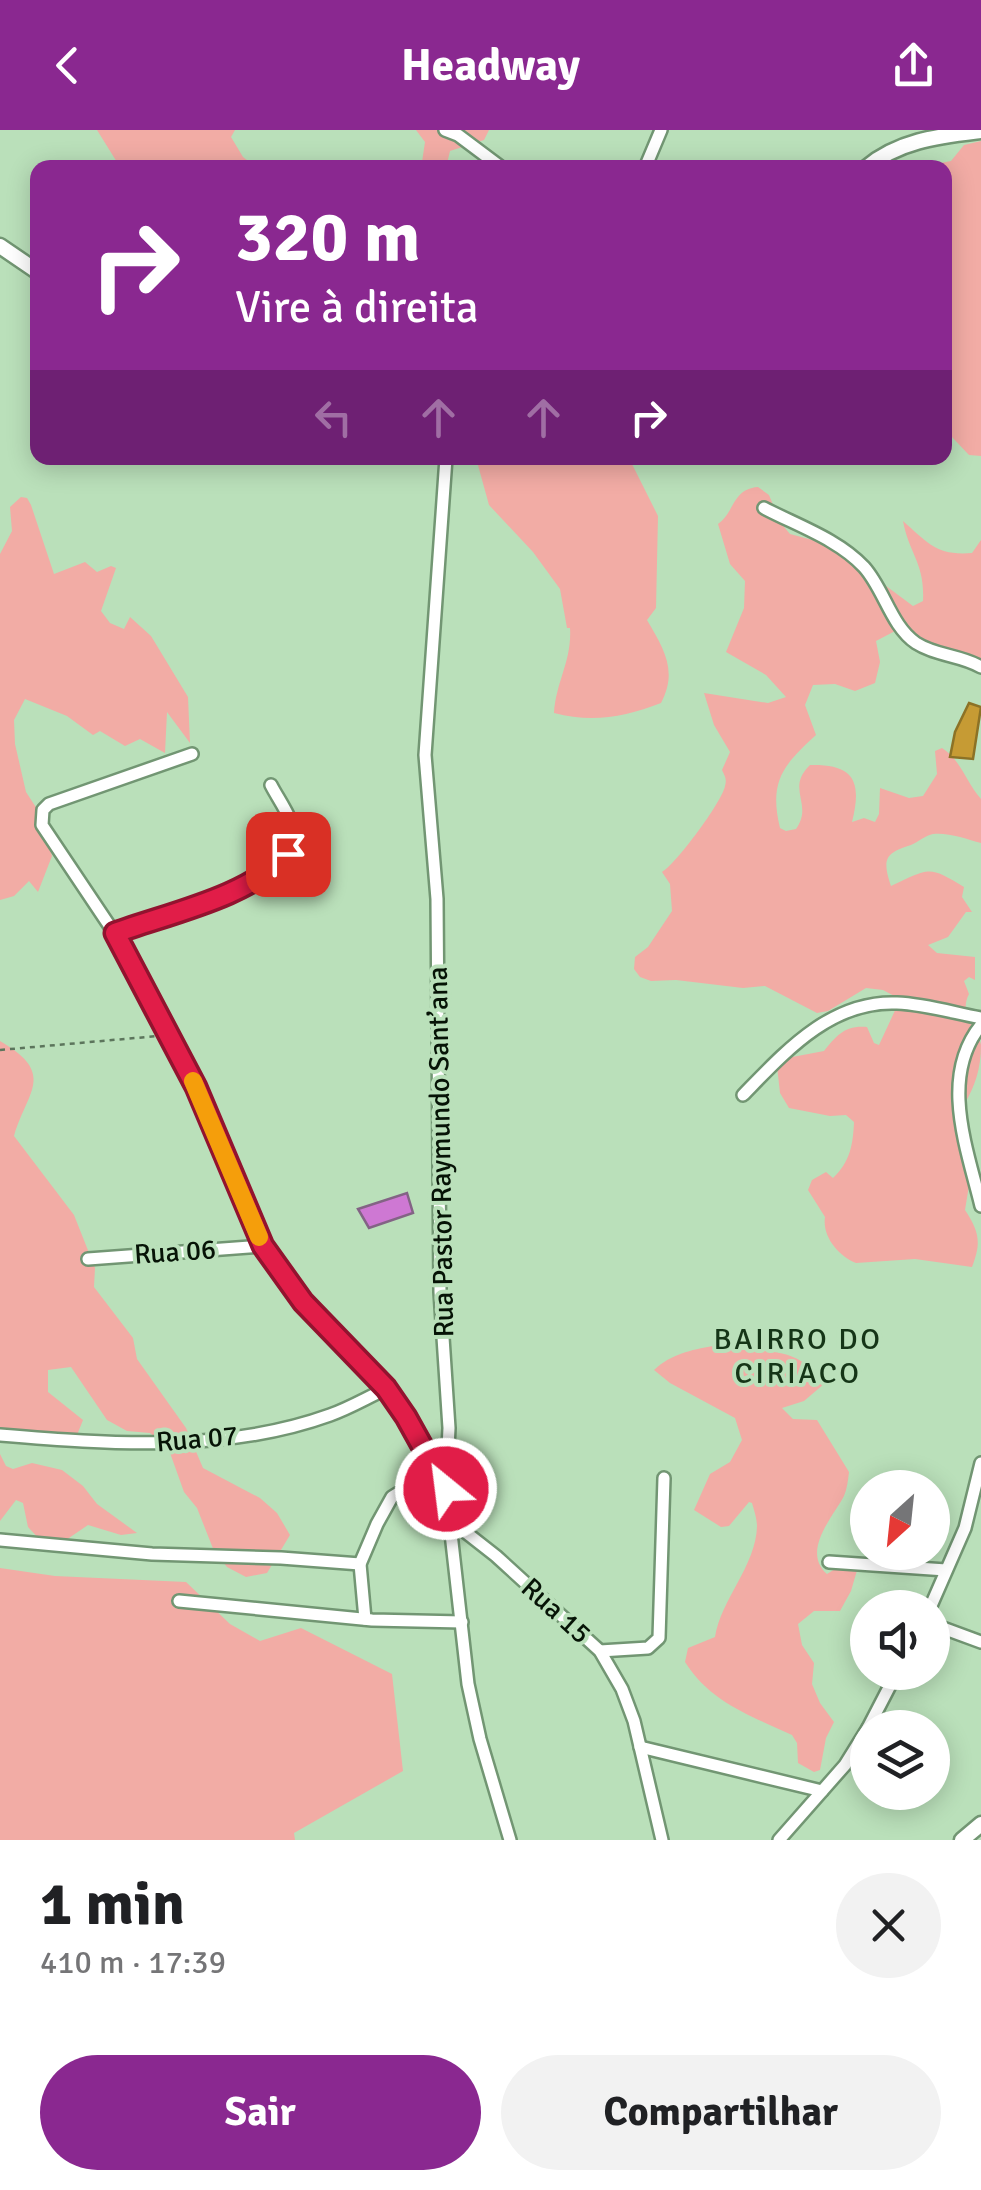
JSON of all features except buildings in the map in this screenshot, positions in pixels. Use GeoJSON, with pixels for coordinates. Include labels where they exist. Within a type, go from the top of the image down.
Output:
{"type":"FeatureCollection","features":[{"type":"Feature","properties":{"kind":"street"},"geometry":{"type":"LineString","coordinates":[[445,130],[491,160]]}},
{"type":"Feature","properties":{"kind":"street"},"geometry":{"type":"LineString","coordinates":[[648,160],[660,130]]}},
{"type":"Feature","properties":{"kind":"street"},"geometry":{"type":"LineString","coordinates":[[879,160],[924,138],[981,131]]}},
{"type":"Feature","properties":{"kind":"street"},"geometry":{"type":"LineString","coordinates":[[0,246],[30,267]]}},
{"type":"Feature","properties":{"kind":"street","name":"Rua Pastor Raymundo Sant’ana"},"geometry":{"type":"LineString","coordinates":[[446,465],[425,755],[437,899],[440,1292],[449,1428],[446,1489],[474,1714],[510,1840]]}},
{"type":"Feature","properties":{"kind":"street"},"geometry":{"type":"LineString","coordinates":[[764,508],[843,549],[861,564],[914,642],[981,667]]}},
{"type":"Feature","properties":{"kind":"street"},"geometry":{"type":"LineString","coordinates":[[192,754],[50,804],[43,810],[42,825],[115,933],[170,1035],[263,1246],[303,1302],[386,1388],[446,1489]]}},
{"type":"Feature","properties":{"kind":"street"},"geometry":{"type":"LineString","coordinates":[[115,933],[252,884],[275,868],[294,842],[294,830],[271,785]]}},
{"type":"Feature","properties":{"kind":"street"},"geometry":{"type":"LineString","coordinates":[[743,1096],[807,1033],[843,1014],[879,1003],[901,1003],[981,1022],[960,1068],[958,1100],[981,1206]]}},
{"type":"Feature","properties":{"kind":"street","name":"Rua 06"},"geometry":{"type":"LineString","coordinates":[[88,1259],[263,1246]]}},
{"type":"Feature","properties":{"kind":"street","name":"Rua 07"},"geometry":{"type":"LineString","coordinates":[[0,1434],[138,1444],[214,1439],[332,1415],[386,1388]]}},
{"type":"Feature","properties":{"kind":"street"},"geometry":{"type":"LineString","coordinates":[[950,1561],[965,1528],[981,1463]]}},
{"type":"Feature","properties":{"kind":"street"},"geometry":{"type":"LineString","coordinates":[[365,1620],[360,1564],[392,1497],[421,1479],[432,1466]]}},
{"type":"Feature","properties":{"kind":"street"},"geometry":{"type":"LineString","coordinates":[[600,1651],[648,1648],[659,1638],[664,1478]]}},
{"type":"Feature","properties":{"kind":"street","name":"Rua 15"},"geometry":{"type":"LineString","coordinates":[[450,1520],[496,1556],[600,1651],[622,1689],[662,1840]]}},
{"type":"Feature","properties":{"kind":"street"},"geometry":{"type":"LineString","coordinates":[[0,1540],[152,1554],[360,1564]]}},
{"type":"Feature","properties":{"kind":"street"},"geometry":{"type":"LineString","coordinates":[[829,1562],[850,1563]]}},
{"type":"Feature","properties":{"kind":"street"},"geometry":{"type":"LineString","coordinates":[[938,1590],[946,1570]]}},
{"type":"Feature","properties":{"kind":"street"},"geometry":{"type":"LineString","coordinates":[[179,1601],[365,1620],[462,1622]]}},
{"type":"Feature","properties":{"kind":"street"},"geometry":{"type":"LineString","coordinates":[[950,1631],[981,1642]]}},
{"type":"Feature","properties":{"kind":"street"},"geometry":{"type":"LineString","coordinates":[[640,1747],[822,1791]]}},
{"type":"Feature","properties":{"kind":"street"},"geometry":{"type":"LineString","coordinates":[[779,1840],[850,1757]]}},
{"type":"Feature","properties":{"kind":"street"},"geometry":{"type":"LineString","coordinates":[[962,1840],[981,1824]]}},
{"type":"Feature","properties":{"kind":"path"},"geometry":{"type":"LineString","coordinates":[[0,1050],[170,1035]]}},
{"type":"Feature","properties":{"kind":"shaded area"},"geometry":{"type":"Polygon","coordinates":[[[97,130],[235,130],[231,137],[247,160],[116,160],[97,130]]]}},
{"type":"Feature","properties":{"kind":"shaded area"},"geometry":{"type":"Polygon","coordinates":[[[416,130],[489,130],[484,140],[450,151],[448,160],[422,160],[425,142],[416,130]]]}},
{"type":"Feature","properties":{"kind":"shaded area"},"geometry":{"type":"Polygon","coordinates":[[[981,141],[981,456],[969,455],[952,437],[952,160],[964,145],[981,141]]]}},
{"type":"Feature","properties":{"kind":"shaded area"},"geometry":{"type":"Polygon","coordinates":[[[478,465],[632,465],[658,516],[656,608],[647,620],[669,670],[661,703],[608,717],[554,713],[570,640],[560,589],[533,552],[489,505],[478,465]]]}},
{"type":"Feature","properties":{"kind":"shaded area"},"geometry":{"type":"Polygon","coordinates":[[[758,487],[769,495],[780,522],[790,534],[831,545],[913,606],[923,601],[923,588],[903,521],[941,550],[972,553],[981,540],[981,659],[944,651],[919,636],[897,630],[876,641],[880,662],[875,683],[855,691],[835,684],[813,685],[805,705],[816,735],[787,766],[776,798],[780,828],[796,829],[801,820],[799,789],[803,774],[810,765],[837,768],[852,778],[855,786],[852,822],[864,818],[875,822],[880,788],[909,798],[923,796],[937,774],[935,751],[942,748],[981,799],[981,843],[933,834],[891,854],[887,863],[891,886],[914,875],[935,872],[964,887],[962,897],[972,912],[966,912],[948,937],[928,945],[937,953],[975,957],[975,980],[969,977],[964,981],[969,994],[967,1015],[979,1039],[981,1054],[958,1132],[972,1167],[965,1210],[978,1238],[972,1267],[915,1259],[856,1263],[838,1251],[826,1232],[825,1217],[808,1190],[812,1180],[826,1172],[833,1178],[843,1166],[854,1122],[846,1115],[789,1108],[780,1093],[777,1066],[787,1058],[824,1051],[838,1036],[853,1028],[867,1027],[874,1043],[879,1045],[898,998],[883,990],[866,988],[828,1011],[817,1013],[765,986],[651,981],[640,977],[634,969],[635,957],[648,947],[672,911],[670,884],[662,872],[698,832],[725,786],[722,770],[730,752],[714,725],[704,693],[768,703],[786,697],[766,675],[726,652],[744,608],[745,581],[730,564],[718,524],[738,496],[758,487]]]}},
{"type":"Feature","properties":{"kind":"shaded area"},"geometry":{"type":"Polygon","coordinates":[[[21,497],[31,505],[54,574],[85,562],[97,572],[116,568],[101,611],[110,623],[124,629],[130,617],[151,636],[188,697],[190,743],[167,712],[165,753],[140,739],[125,746],[100,731],[93,735],[67,716],[25,699],[14,720],[15,744],[26,792],[39,812],[52,856],[38,892],[29,881],[14,896],[0,900],[0,554],[12,531],[10,507],[21,497]]]}},
{"type":"Feature","properties":{"kind":"shaded area"},"geometry":{"type":"Polygon","coordinates":[[[969,703],[981,707],[973,759],[950,757],[955,732],[969,703]]]}},
{"type":"Feature","properties":{"kind":"shaded area"},"geometry":{"type":"Polygon","coordinates":[[[0,1041],[28,1063],[33,1074],[30,1095],[14,1136],[74,1215],[95,1268],[94,1287],[133,1338],[137,1359],[186,1428],[203,1468],[260,1498],[277,1513],[290,1535],[267,1573],[246,1577],[227,1567],[214,1551],[197,1508],[184,1492],[169,1450],[150,1433],[127,1431],[107,1420],[71,1367],[48,1370],[48,1392],[83,1420],[75,1440],[0,1438],[0,1041]]]}},
{"type":"Feature","properties":{"kind":"shaded area"},"geometry":{"type":"Polygon","coordinates":[[[713,1346],[780,1353],[801,1361],[824,1384],[804,1401],[782,1408],[793,1419],[817,1420],[849,1472],[844,1496],[822,1534],[817,1555],[827,1574],[846,1562],[850,1570],[857,1570],[851,1590],[840,1611],[814,1611],[798,1624],[802,1645],[814,1663],[812,1684],[834,1722],[826,1738],[820,1770],[814,1772],[798,1763],[797,1743],[792,1735],[719,1698],[685,1662],[688,1648],[715,1637],[724,1609],[751,1555],[757,1526],[749,1502],[729,1526],[721,1527],[694,1510],[710,1474],[730,1462],[742,1440],[735,1418],[670,1383],[654,1370],[689,1351],[713,1346]]]}},
{"type":"Feature","properties":{"kind":"shaded area"},"geometry":{"type":"Polygon","coordinates":[[[0,1454],[6,1466],[13,1469],[32,1463],[62,1470],[83,1486],[97,1504],[137,1533],[121,1535],[88,1525],[66,1540],[42,1542],[28,1527],[23,1503],[16,1500],[0,1521],[0,1454]]]}},
{"type":"Feature","properties":{"kind":"shaded area"},"geometry":{"type":"Polygon","coordinates":[[[0,1568],[55,1576],[186,1582],[230,1624],[260,1641],[301,1628],[392,1674],[403,1771],[294,1833],[295,1840],[0,1840],[0,1568]]]}},
{"type":"Feature","properties":{"kind":"slow traffic"},"geometry":{"type":"LineString","coordinates":[[193,1081],[259,1237]]}},
{"type":"Feature","properties":{"kind":"district","name":"BAIRRO DO CIRIACO"},"geometry":{"type":"Point","coordinates":[798,1356]}},
{"type":"Feature","properties":{"kind":"route"},"geometry":{"type":"LineString","coordinates":[[288,854],[252,884],[115,933],[196,1087],[263,1246],[303,1302],[386,1388],[446,1489]]}}]}
